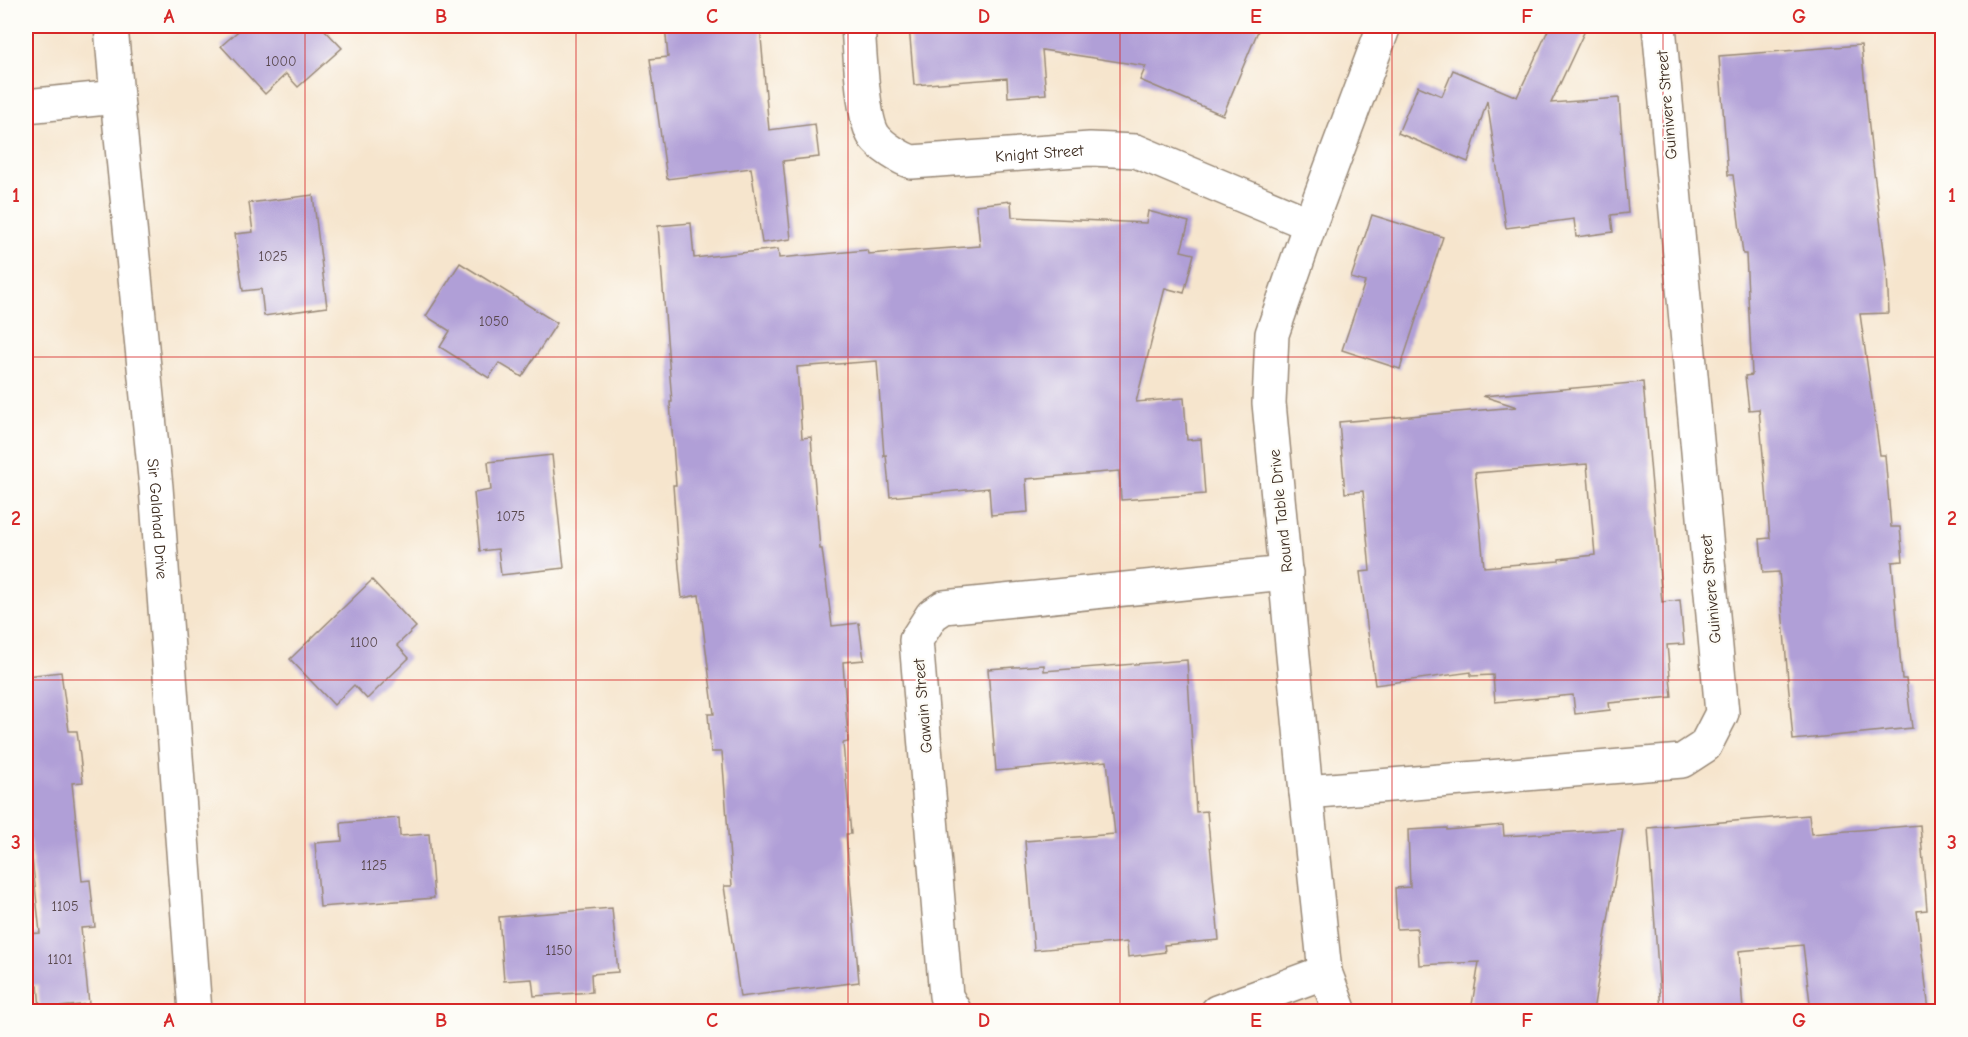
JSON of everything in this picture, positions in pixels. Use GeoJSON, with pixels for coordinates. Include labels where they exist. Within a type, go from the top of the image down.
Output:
{"type":"FeatureCollection","features":[{"type":"Feature","properties":{"kind":"street","name":"Sir Galahad Drive"},"geometry":{"type":"LineString","coordinates":[[111,26],[156,487],[195,1011]]}},
{"type":"Feature","properties":{"kind":"street","name":"Knight Street"},"geometry":{"type":"LineString","coordinates":[[858,26],[865,109],[874,136],[899,157],[912,162],[1090,149],[1136,150],[1310,224]]}},
{"type":"Feature","properties":{"kind":"street","name":"Round Table Drive"},"geometry":{"type":"LineString","coordinates":[[1340,1011],[1325,972],[1306,792],[1269,404],[1272,334],[1310,224],[1384,26]]}},
{"type":"Feature","properties":{"kind":"street","name":"Guinivere Street"},"geometry":{"type":"LineString","coordinates":[[1306,792],[1682,761],[1705,746],[1722,713],[1659,26]]}},
{"type":"Feature","properties":{"kind":"street"},"geometry":{"type":"LineString","coordinates":[[26,106],[117,98]]}},
{"type":"Feature","properties":{"kind":"street","name":"Gawain Street"},"geometry":{"type":"LineString","coordinates":[[955,1011],[946,996],[916,640],[932,615],[944,607],[1286,573]]}},
{"type":"Feature","properties":{"kind":"street"},"geometry":{"type":"LineString","coordinates":[[1217,1011],[1325,972]]}},
{"type":"Feature","properties":{"kind":"building"},"geometry":{"type":"Polygon","coordinates":[[[244,26],[321,26],[342,48],[298,87],[286,74],[265,94],[221,46],[244,26]]]}},
{"type":"Feature","properties":{"kind":"building"},"geometry":{"type":"Polygon","coordinates":[[[665,26],[760,26],[769,130],[815,124],[819,157],[783,161],[791,239],[762,243],[751,168],[667,179],[650,59],[668,57],[665,26]]]}},
{"type":"Feature","properties":{"kind":"building"},"geometry":{"type":"Polygon","coordinates":[[[909,26],[1260,26],[1223,115],[1140,80],[1146,66],[1042,50],[1046,94],[1008,97],[1007,78],[914,85],[909,26]]]}},
{"type":"Feature","properties":{"kind":"building"},"geometry":{"type":"Polygon","coordinates":[[[1550,26],[1587,26],[1551,103],[1619,98],[1628,213],[1611,215],[1613,232],[1576,237],[1574,219],[1506,228],[1487,101],[1468,162],[1398,133],[1418,86],[1442,96],[1453,70],[1517,97],[1550,26]]]}},
{"type":"Feature","properties":{"kind":"building"},"geometry":{"type":"Polygon","coordinates":[[[1861,45],[1887,274],[1889,313],[1860,314],[1880,455],[1885,455],[1891,527],[1900,527],[1903,561],[1892,562],[1902,679],[1906,679],[1912,728],[1793,740],[1779,572],[1763,573],[1760,539],[1770,538],[1759,409],[1749,410],[1745,376],[1752,375],[1746,254],[1743,254],[1733,175],[1728,175],[1719,56],[1861,45]]]}},
{"type":"Feature","properties":{"kind":"building"},"geometry":{"type":"Polygon","coordinates":[[[313,195],[327,307],[264,316],[261,289],[243,291],[235,234],[253,232],[249,203],[313,195]]]}},
{"type":"Feature","properties":{"kind":"building"},"geometry":{"type":"Polygon","coordinates":[[[1011,201],[1012,217],[1146,223],[1148,211],[1189,222],[1181,251],[1194,254],[1184,293],[1165,288],[1136,402],[1184,398],[1187,440],[1201,439],[1205,494],[1121,500],[1119,471],[1026,479],[1028,512],[991,515],[989,488],[890,497],[886,455],[884,456],[877,361],[797,367],[802,438],[811,437],[820,549],[822,549],[832,626],[859,623],[864,660],[843,662],[848,742],[843,743],[851,834],[846,834],[859,982],[740,997],[724,886],[732,886],[722,752],[711,752],[708,714],[714,714],[699,595],[682,598],[673,485],[676,485],[670,402],[672,402],[658,226],[691,223],[694,258],[778,249],[779,258],[867,250],[868,254],[980,246],[976,205],[1011,201]]]}},
{"type":"Feature","properties":{"kind":"building"},"geometry":{"type":"Polygon","coordinates":[[[1372,215],[1443,237],[1400,369],[1342,350],[1365,282],[1351,278],[1372,215]]]}},
{"type":"Feature","properties":{"kind":"building"},"geometry":{"type":"Polygon","coordinates":[[[460,263],[557,323],[522,377],[499,363],[489,378],[440,347],[450,331],[426,316],[460,263]]]}},
{"type":"Feature","properties":{"kind":"building"},"geometry":{"type":"Polygon","coordinates":[[[1643,382],[1662,602],[1680,600],[1684,644],[1667,645],[1672,697],[1609,703],[1610,710],[1575,714],[1573,695],[1495,702],[1493,675],[1471,676],[1471,672],[1375,685],[1360,572],[1370,571],[1363,491],[1345,493],[1339,422],[1517,407],[1483,396],[1643,382]],[[1587,464],[1475,473],[1484,567],[1559,561],[1559,559],[1595,555],[1587,464]]]}},
{"type":"Feature","properties":{"kind":"building"},"geometry":{"type":"Polygon","coordinates":[[[552,455],[564,568],[501,575],[498,549],[480,551],[474,493],[491,490],[488,462],[552,455]]]}},
{"type":"Feature","properties":{"kind":"building"},"geometry":{"type":"Polygon","coordinates":[[[372,580],[416,627],[397,645],[409,658],[367,699],[354,685],[334,705],[290,659],[372,580]]]}},
{"type":"Feature","properties":{"kind":"building"},"geometry":{"type":"Polygon","coordinates":[[[1187,660],[1196,812],[1207,811],[1219,940],[1164,945],[1165,952],[1128,957],[1127,942],[1034,950],[1025,841],[1115,834],[1107,761],[996,771],[988,669],[1044,665],[1044,671],[1187,660]]]}},
{"type":"Feature","properties":{"kind":"building"},"geometry":{"type":"Polygon","coordinates":[[[61,672],[69,731],[77,731],[83,782],[72,783],[82,881],[90,880],[95,927],[81,928],[89,1004],[40,1009],[38,985],[26,986],[26,934],[40,933],[30,839],[26,840],[26,676],[61,672]]]}},
{"type":"Feature","properties":{"kind":"building"},"geometry":{"type":"Polygon","coordinates":[[[1809,815],[1811,834],[1920,825],[1927,910],[1917,911],[1929,1011],[1811,1011],[1803,945],[1739,951],[1743,1011],[1661,1011],[1648,828],[1809,815]]]}},
{"type":"Feature","properties":{"kind":"building"},"geometry":{"type":"Polygon","coordinates":[[[399,818],[400,836],[429,834],[434,898],[320,907],[315,843],[342,841],[341,823],[399,818]]]}},
{"type":"Feature","properties":{"kind":"building"},"geometry":{"type":"Polygon","coordinates":[[[1503,825],[1504,836],[1623,829],[1593,1011],[1471,1011],[1479,962],[1419,965],[1417,928],[1397,929],[1395,888],[1410,887],[1408,830],[1447,828],[1447,830],[1503,825]]]}},
{"type":"Feature","properties":{"kind":"building"},"geometry":{"type":"Polygon","coordinates":[[[612,908],[618,972],[591,974],[592,992],[534,996],[532,979],[504,981],[499,917],[612,908]]]}}]}
